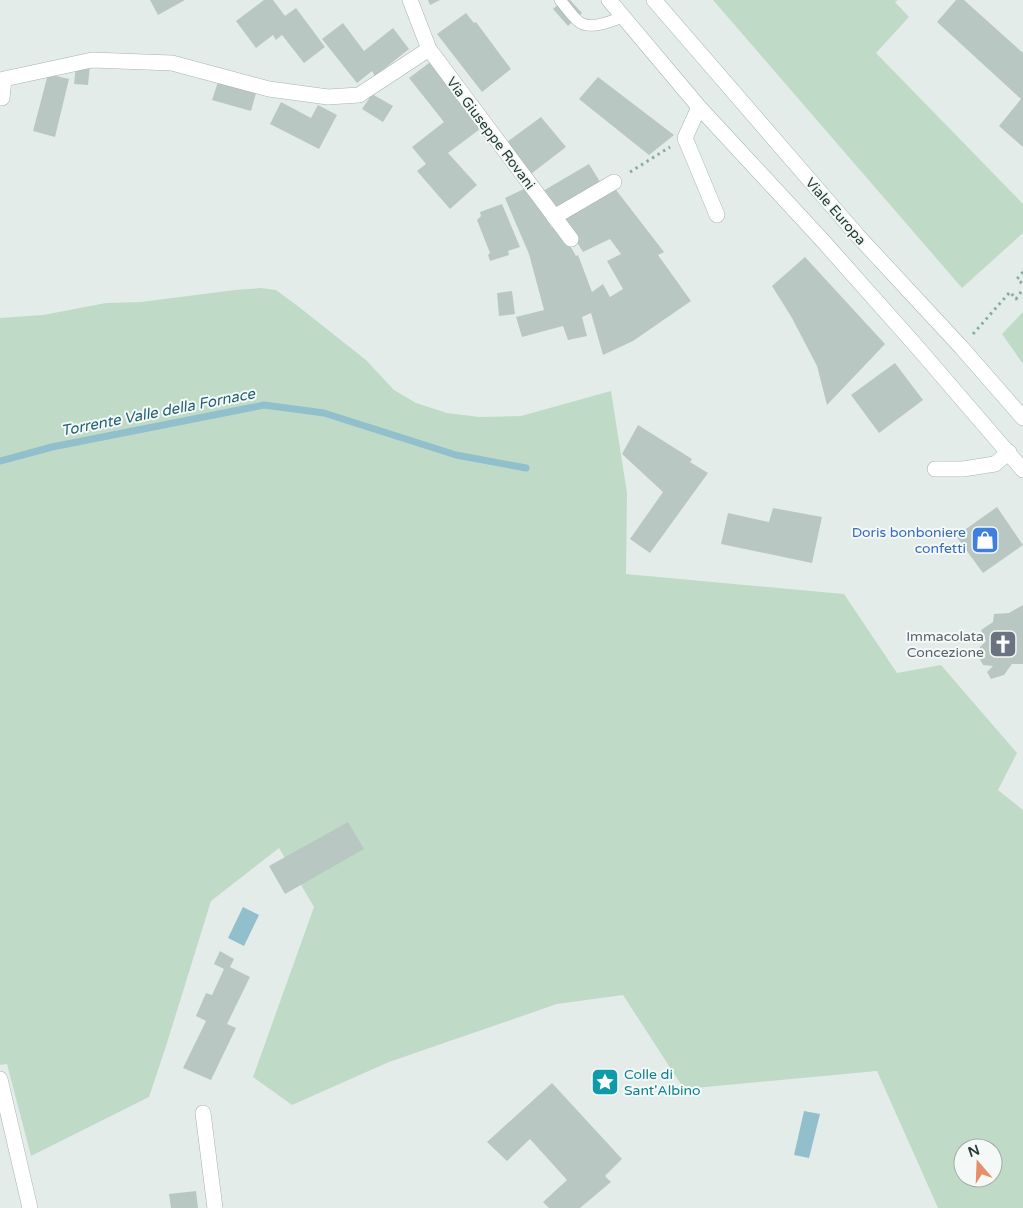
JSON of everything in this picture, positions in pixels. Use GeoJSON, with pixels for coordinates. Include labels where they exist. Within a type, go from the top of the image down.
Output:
{"type":"FeatureCollection","features":[{"type":"Feature","properties":{"kind":"street","name":"Via Giuseppe Rovani"},"geometry":{"type":"LineString","coordinates":[[410,0],[429,49],[570,239]]}},
{"type":"Feature","properties":{"kind":"street","name":"Viale Europa"},"geometry":{"type":"LineString","coordinates":[[609,0],[699,107],[823,241],[1023,470]]}},
{"type":"Feature","properties":{"kind":"street","name":"Viale Europa"},"geometry":{"type":"LineString","coordinates":[[654,0],[858,236],[962,348],[1023,418]]}},
{"type":"Feature","properties":{"kind":"street"},"geometry":{"type":"LineString","coordinates":[[2,98],[4,78],[92,60],[172,62],[269,89],[328,97],[359,95],[429,49]]}},
{"type":"Feature","properties":{"kind":"street"},"geometry":{"type":"LineString","coordinates":[[699,107],[685,138],[717,215]]}},
{"type":"Feature","properties":{"kind":"street"},"geometry":{"type":"LineString","coordinates":[[554,217],[614,182]]}},
{"type":"Feature","properties":{"kind":"street"},"geometry":{"type":"LineString","coordinates":[[935,469],[963,469],[995,464],[1009,452]]}},
{"type":"Feature","properties":{"kind":"street"},"geometry":{"type":"LineString","coordinates":[[0,1079],[30,1208]]}},
{"type":"Feature","properties":{"kind":"street"},"geometry":{"type":"LineString","coordinates":[[203,1113],[215,1208]]}},
{"type":"Feature","properties":{"kind":"lane"},"geometry":{"type":"LineString","coordinates":[[560,0],[579,22],[586,25],[598,25],[623,17]]}},
{"type":"Feature","properties":{"kind":"path"},"geometry":{"type":"LineString","coordinates":[[614,182],[685,138]]}},
{"type":"Feature","properties":{"kind":"path"},"geometry":{"type":"LineString","coordinates":[[1023,272],[1017,279],[1023,284]]}},
{"type":"Feature","properties":{"kind":"path"},"geometry":{"type":"LineString","coordinates":[[962,348],[1010,292],[1016,299],[1023,289]]}},
{"type":"Feature","properties":{"kind":"green space"},"geometry":{"type":"Polygon","coordinates":[[[713,0],[898,0],[895,2],[909,17],[876,53],[1023,204],[1023,233],[962,288],[713,0]]]}},
{"type":"Feature","properties":{"kind":"green space"},"geometry":{"type":"Polygon","coordinates":[[[261,288],[276,290],[366,360],[394,390],[416,403],[447,413],[480,417],[521,416],[611,391],[627,493],[626,574],[844,594],[897,673],[941,665],[1017,753],[998,790],[1023,810],[1023,1208],[938,1208],[877,1071],[684,1089],[623,995],[557,1004],[389,1062],[292,1105],[253,1077],[314,907],[279,848],[211,901],[149,1097],[31,1156],[7,1064],[0,1065],[0,318],[43,315],[106,303],[141,302],[235,290],[261,288]]]}},
{"type":"Feature","properties":{"kind":"green space"},"geometry":{"type":"Polygon","coordinates":[[[1023,312],[1023,364],[1002,334],[1023,312]]]}},
{"type":"Feature","properties":{"kind":"water"},"geometry":{"type":"Polygon","coordinates":[[[243,907],[259,915],[244,946],[228,938],[243,907]]]}},
{"type":"Feature","properties":{"kind":"water"},"geometry":{"type":"Polygon","coordinates":[[[804,1111],[820,1114],[809,1158],[794,1155],[804,1111]]]}},
{"type":"Feature","properties":{"kind":"building"},"geometry":{"type":"Polygon","coordinates":[[[150,0],[185,0],[158,15],[150,0]]]}},
{"type":"Feature","properties":{"kind":"building"},"geometry":{"type":"Polygon","coordinates":[[[264,0],[273,0],[285,16],[296,8],[325,47],[304,63],[282,35],[276,40],[273,35],[256,48],[236,21],[264,0]]]}},
{"type":"Feature","properties":{"kind":"building"},"geometry":{"type":"Polygon","coordinates":[[[428,0],[440,0],[430,5],[428,0]]]}},
{"type":"Feature","properties":{"kind":"building"},"geometry":{"type":"Polygon","coordinates":[[[563,0],[570,0],[582,13],[568,26],[553,9],[563,0]]]}},
{"type":"Feature","properties":{"kind":"building"},"geometry":{"type":"Polygon","coordinates":[[[956,0],[964,0],[1023,53],[1023,147],[999,126],[1021,99],[937,22],[956,0]]]}},
{"type":"Feature","properties":{"kind":"building"},"geometry":{"type":"Polygon","coordinates":[[[466,13],[474,23],[476,22],[511,69],[482,92],[437,34],[466,13]]]}},
{"type":"Feature","properties":{"kind":"building"},"geometry":{"type":"Polygon","coordinates":[[[343,23],[364,51],[393,28],[409,49],[375,76],[372,71],[357,83],[322,39],[343,23]]]}},
{"type":"Feature","properties":{"kind":"building"},"geometry":{"type":"Polygon","coordinates":[[[433,60],[484,126],[448,153],[477,185],[450,209],[417,171],[426,164],[412,147],[444,122],[409,78],[433,60]]]}},
{"type":"Feature","properties":{"kind":"building"},"geometry":{"type":"Polygon","coordinates":[[[76,65],[90,66],[88,85],[74,84],[76,65]]]}},
{"type":"Feature","properties":{"kind":"building"},"geometry":{"type":"Polygon","coordinates":[[[48,74],[69,79],[55,137],[33,131],[48,74]]]}},
{"type":"Feature","properties":{"kind":"building"},"geometry":{"type":"Polygon","coordinates":[[[598,77],[674,135],[649,155],[579,99],[598,77]]]}},
{"type":"Feature","properties":{"kind":"building"},"geometry":{"type":"Polygon","coordinates":[[[218,82],[256,93],[251,111],[212,100],[218,82]]]}},
{"type":"Feature","properties":{"kind":"building"},"geometry":{"type":"Polygon","coordinates":[[[372,94],[393,106],[383,122],[362,109],[372,94]]]}},
{"type":"Feature","properties":{"kind":"building"},"geometry":{"type":"Polygon","coordinates":[[[281,102],[311,118],[318,105],[337,115],[319,149],[270,124],[281,102]]]}},
{"type":"Feature","properties":{"kind":"building"},"geometry":{"type":"Polygon","coordinates":[[[541,117],[566,147],[527,177],[503,145],[541,117]]]}},
{"type":"Feature","properties":{"kind":"building"},"geometry":{"type":"Polygon","coordinates":[[[589,164],[602,185],[556,212],[543,191],[589,164]]]}},
{"type":"Feature","properties":{"kind":"building"},"geometry":{"type":"Polygon","coordinates":[[[613,186],[664,252],[658,255],[691,301],[633,341],[603,355],[591,313],[582,317],[587,336],[568,340],[563,326],[522,337],[516,317],[544,310],[529,254],[505,198],[528,187],[552,228],[558,224],[576,256],[578,255],[592,292],[603,284],[610,297],[623,289],[607,261],[621,254],[610,239],[583,252],[562,218],[613,186]]]}},
{"type":"Feature","properties":{"kind":"building"},"geometry":{"type":"Polygon","coordinates":[[[502,204],[520,247],[508,251],[509,255],[490,261],[488,255],[490,253],[477,220],[481,216],[480,212],[502,204]]]}},
{"type":"Feature","properties":{"kind":"building"},"geometry":{"type":"Polygon","coordinates":[[[805,257],[885,344],[827,405],[817,366],[792,318],[772,286],[805,257]]]}},
{"type":"Feature","properties":{"kind":"building"},"geometry":{"type":"Polygon","coordinates":[[[512,291],[515,314],[499,316],[497,293],[512,291]]]}},
{"type":"Feature","properties":{"kind":"building"},"geometry":{"type":"Polygon","coordinates":[[[895,363],[923,400],[879,433],[851,395],[895,363]]]}},
{"type":"Feature","properties":{"kind":"building"},"geometry":{"type":"Polygon","coordinates":[[[638,425],[692,459],[690,462],[708,473],[650,553],[630,539],[663,492],[622,454],[638,425]]]}},
{"type":"Feature","properties":{"kind":"building"},"geometry":{"type":"Polygon","coordinates":[[[997,507],[1023,545],[983,573],[956,536],[997,507]]]}},
{"type":"Feature","properties":{"kind":"building"},"geometry":{"type":"Polygon","coordinates":[[[773,508],[822,517],[812,563],[721,544],[728,513],[769,522],[773,508]]]}},
{"type":"Feature","properties":{"kind":"building","name":"Immacolata Concezione"},"geometry":{"type":"Polygon","coordinates":[[[1023,605],[1023,664],[1012,664],[1004,675],[991,679],[987,672],[993,666],[983,665],[978,656],[980,647],[986,641],[981,630],[993,622],[994,614],[1009,613],[1023,605]]]}},
{"type":"Feature","properties":{"kind":"building"},"geometry":{"type":"Polygon","coordinates":[[[348,822],[364,849],[285,894],[269,866],[348,822]]]}},
{"type":"Feature","properties":{"kind":"building"},"geometry":{"type":"Polygon","coordinates":[[[220,951],[234,959],[230,967],[250,977],[227,1024],[236,1028],[211,1080],[183,1068],[206,1021],[196,1016],[206,993],[212,995],[224,969],[214,964],[220,951]]]}},
{"type":"Feature","properties":{"kind":"building"},"geometry":{"type":"Polygon","coordinates":[[[552,1083],[622,1159],[605,1176],[611,1182],[580,1208],[549,1208],[543,1202],[567,1180],[530,1139],[507,1161],[487,1142],[552,1083]]]}},
{"type":"Feature","properties":{"kind":"building"},"geometry":{"type":"Polygon","coordinates":[[[196,1191],[198,1208],[171,1208],[169,1194],[196,1191]]]}},
{"type":"Feature","properties":{"kind":"waterway","name":"Torrente Valle della Fornace"},"geometry":{"type":"LineString","coordinates":[[0,461],[52,447],[264,405],[324,413],[456,455],[526,468]]}},
{"type":"Feature","properties":{"kind":"place","name":"Doris bonboniere confetti"},"geometry":{"type":"Point","coordinates":[985,540]}},
{"type":"Feature","properties":{"kind":"place","name":"Immacolata Concezione"},"geometry":{"type":"Point","coordinates":[1003,644]}},
{"type":"Feature","properties":{"kind":"place","name":"Colle di Sant'Albino"},"geometry":{"type":"Point","coordinates":[605,1082]}}]}
